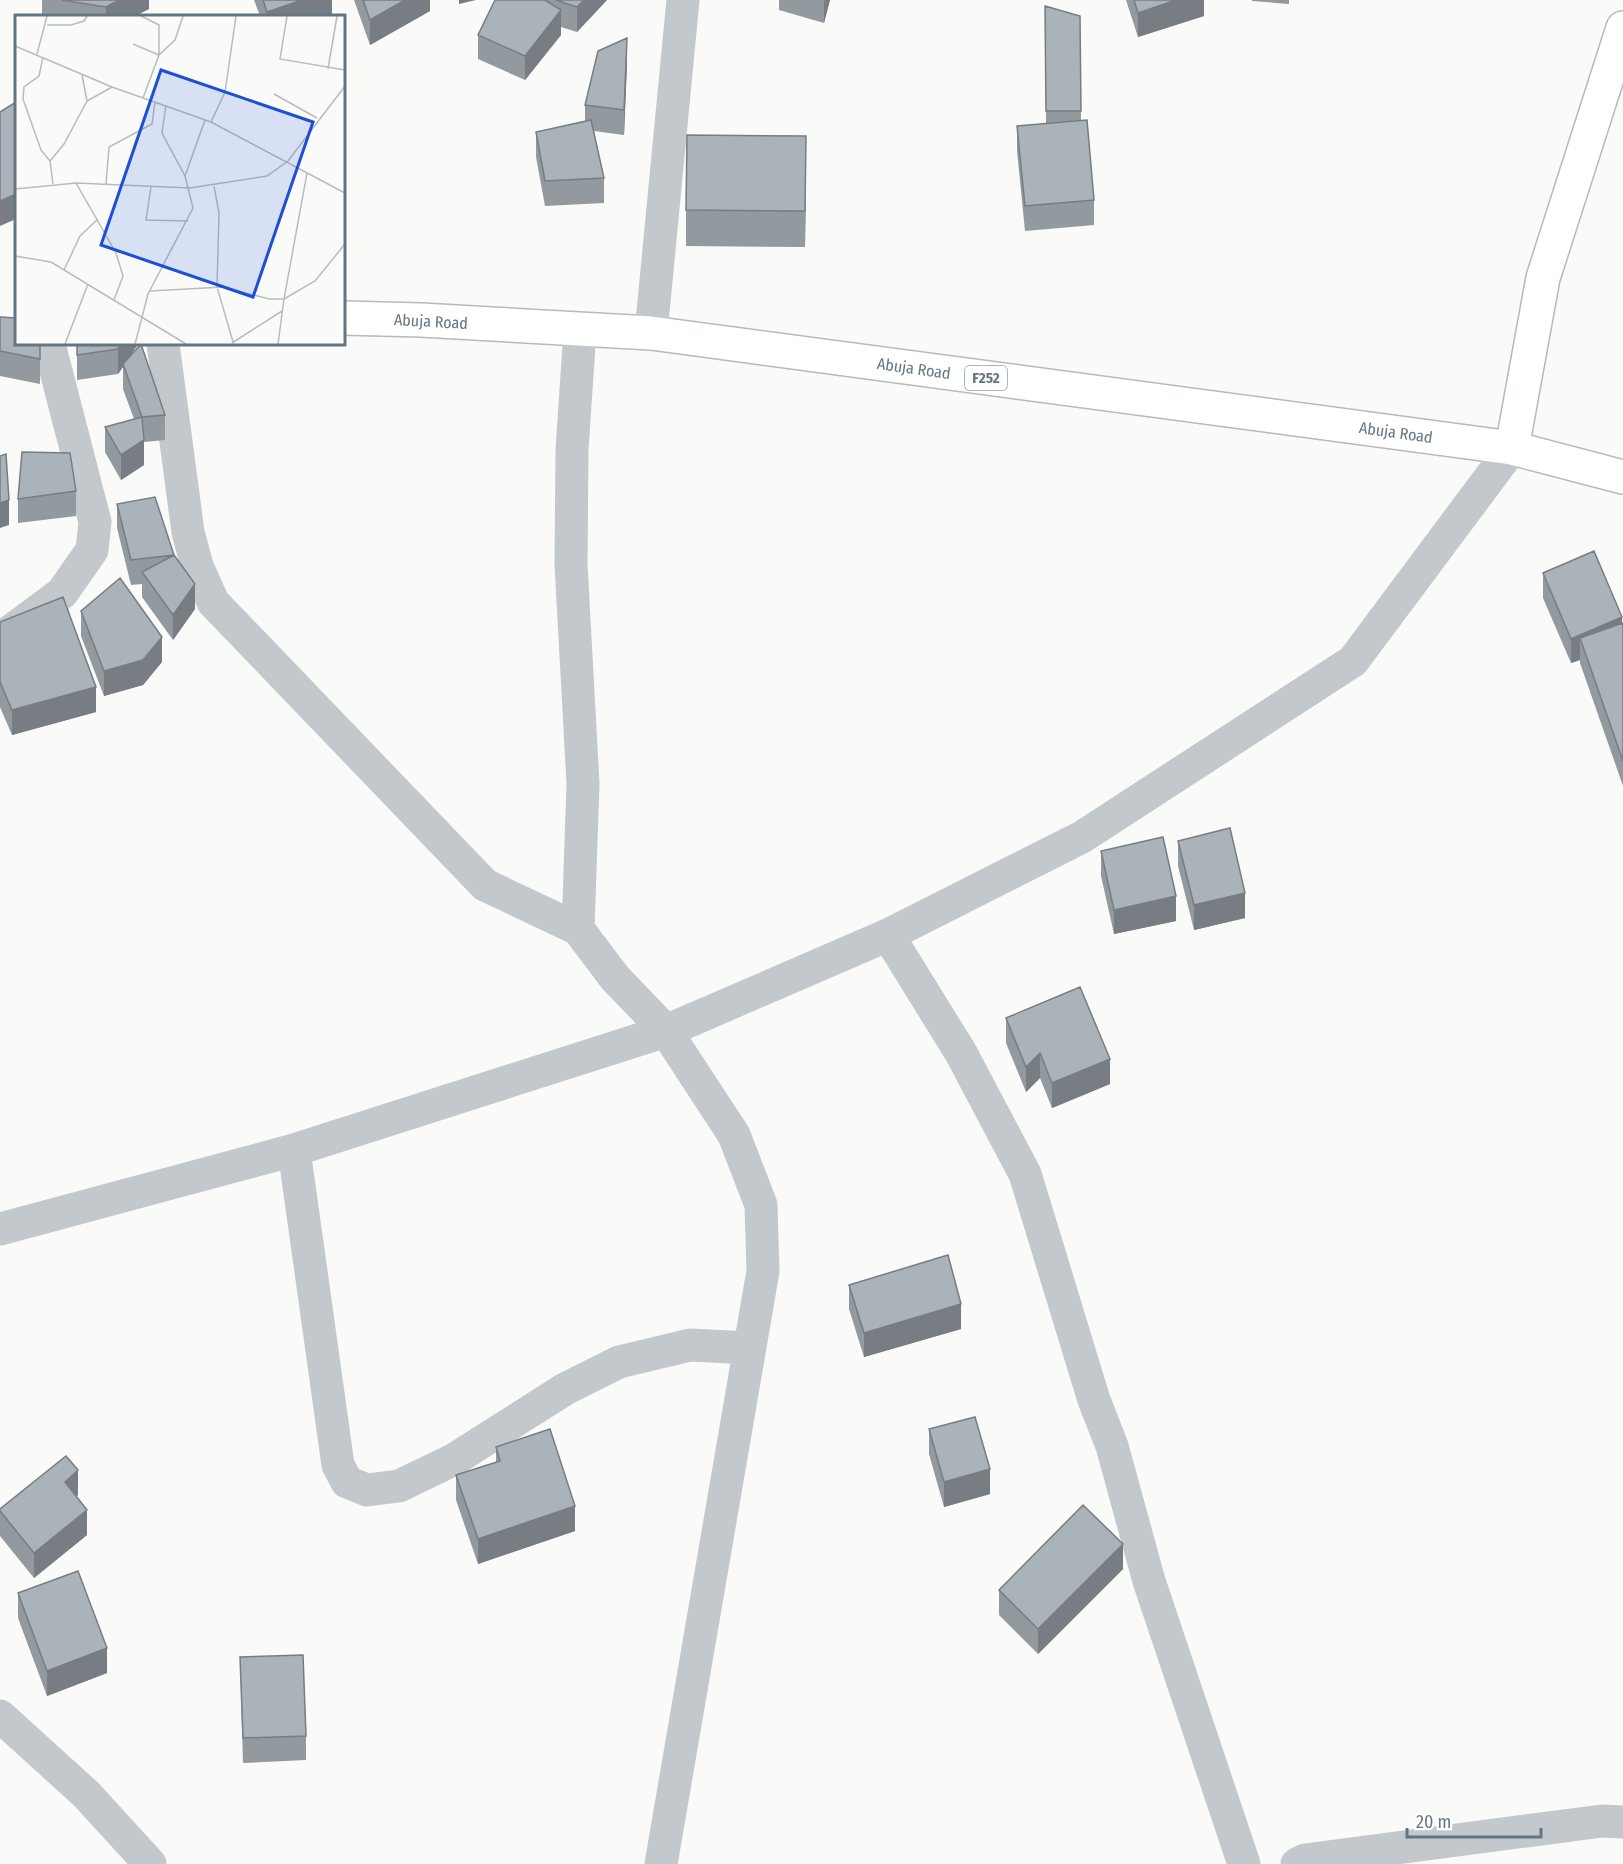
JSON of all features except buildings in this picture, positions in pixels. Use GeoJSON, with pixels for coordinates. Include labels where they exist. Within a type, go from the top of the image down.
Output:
{"type":"FeatureCollection","features":[{"type":"Feature","properties":{"kind":"main road"},"geometry":{"type":"LineString","coordinates":[[1512,448],[1543,278],[1623,28]]}},
{"type":"Feature","properties":{"kind":"main road","name":"Abuja Road"},"geometry":{"type":"LineString","coordinates":[[345,318],[651,333],[1512,448],[1623,477]]}},
{"type":"Feature","properties":{"kind":"street"},"geometry":{"type":"LineString","coordinates":[[651,333],[683,0]]}},
{"type":"Feature","properties":{"kind":"street"},"geometry":{"type":"LineString","coordinates":[[578,929],[584,784],[571,553],[572,450],[580,330]]}},
{"type":"Feature","properties":{"kind":"street"},"geometry":{"type":"LineString","coordinates":[[0,639],[62,593],[92,550],[95,522],[49,345]]}},
{"type":"Feature","properties":{"kind":"street"},"geometry":{"type":"LineString","coordinates":[[162,345],[188,532],[197,566],[213,602],[484,885],[578,929],[615,978],[666,1031],[734,1135],[761,1205],[763,1271],[661,1864]]}},
{"type":"Feature","properties":{"kind":"street"},"geometry":{"type":"LineString","coordinates":[[0,1229],[294,1150],[666,1031],[888,935],[1082,837],[1353,662],[1512,448]]}},
{"type":"Feature","properties":{"kind":"street"},"geometry":{"type":"LineString","coordinates":[[888,935],[961,1053],[1024,1174],[1094,1400],[1112,1446],[1149,1581],[1244,1864]]}},
{"type":"Feature","properties":{"kind":"street"},"geometry":{"type":"LineString","coordinates":[[294,1150],[338,1465],[347,1482],[367,1490],[399,1486],[455,1459],[565,1389],[619,1362],[690,1345],[750,1348]]}},
{"type":"Feature","properties":{"kind":"street"},"geometry":{"type":"LineString","coordinates":[[0,1716],[86,1794],[150,1864]]}},
{"type":"Feature","properties":{"kind":"street"},"geometry":{"type":"LineString","coordinates":[[1297,1864],[1305,1860],[1590,1823],[1623,1822]]}}]}
